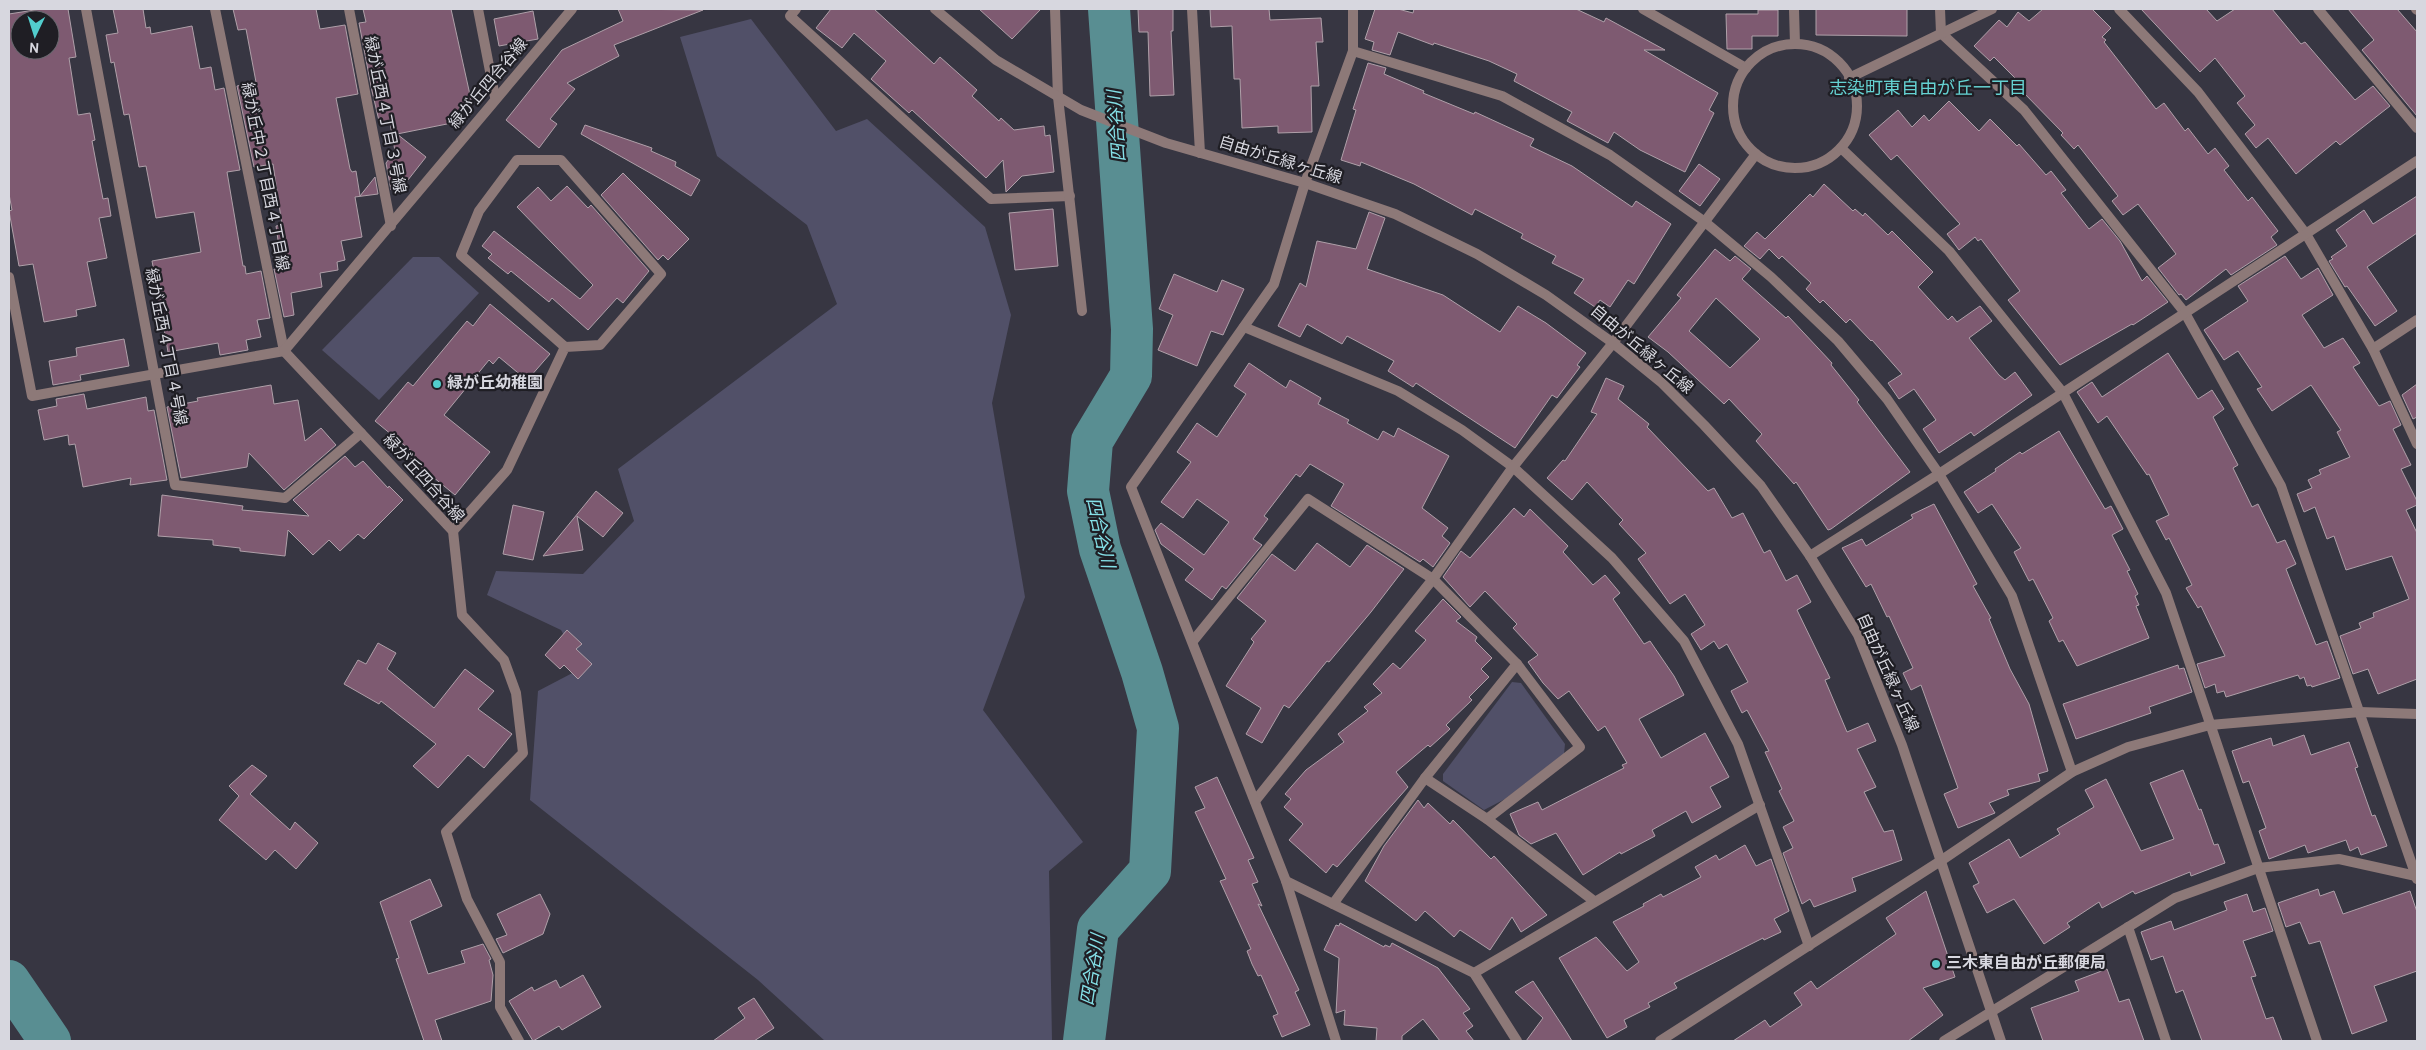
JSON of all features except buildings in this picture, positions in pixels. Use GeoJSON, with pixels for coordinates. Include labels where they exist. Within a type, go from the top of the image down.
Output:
{"type":"FeatureCollection","features":[{"type":"Feature","properties":{"kind":"street","name":"緑が丘西４丁目４号線"},"geometry":{"type":"LineString","coordinates":[[86,9],[175,485],[285,498],[361,433]]}},
{"type":"Feature","properties":{"kind":"street","name":"緑が丘中２丁目西４丁目線"},"geometry":{"type":"LineString","coordinates":[[215,9],[284,351]]}},
{"type":"Feature","properties":{"kind":"street","name":"緑が丘西４丁目３号線"},"geometry":{"type":"LineString","coordinates":[[349,9],[391,226]]}},
{"type":"Feature","properties":{"kind":"street"},"geometry":{"type":"LineString","coordinates":[[478,9],[495,97]]}},
{"type":"Feature","properties":{"kind":"street","name":"緑が丘四合谷線"},"geometry":{"type":"LineString","coordinates":[[519,1041],[500,1007],[500,962],[467,899],[446,832],[523,753],[516,693],[504,660],[462,615],[454,531],[284,351],[391,226],[495,97],[572,9]]}},
{"type":"Feature","properties":{"kind":"street"},"geometry":{"type":"LineString","coordinates":[[796,9],[790,16],[991,199],[1070,196]]}},
{"type":"Feature","properties":{"kind":"street","name":"自由が丘緑ヶ丘線"},"geometry":{"type":"LineString","coordinates":[[935,9],[996,60],[1081,110],[1166,143],[1305,183],[1395,214],[1477,254],[1546,295],[1613,343],[1661,382],[1755,479],[1810,556],[1858,635],[1902,745],[2001,1041]]}},
{"type":"Feature","properties":{"kind":"street"},"geometry":{"type":"LineString","coordinates":[[1055,9],[1058,97],[1082,311]]}},
{"type":"Feature","properties":{"kind":"street"},"geometry":{"type":"LineString","coordinates":[[1192,9],[1200,152]]}},
{"type":"Feature","properties":{"kind":"street"},"geometry":{"type":"LineString","coordinates":[[1336,1041],[1286,881],[1131,488],[1274,284],[1305,183],[1353,51],[1353,9]]}},
{"type":"Feature","properties":{"kind":"street"},"geometry":{"type":"LineString","coordinates":[[1643,9],[1746,68]]}},
{"type":"Feature","properties":{"kind":"street"},"geometry":{"type":"LineString","coordinates":[[1794,9],[1794,44]]}},
{"type":"Feature","properties":{"kind":"street"},"geometry":{"type":"LineString","coordinates":[[1940,9],[1941,33],[2024,110],[2185,313],[2281,486],[2417,878]]}},
{"type":"Feature","properties":{"kind":"street"},"geometry":{"type":"LineString","coordinates":[[1849,78],[1992,9]]}},
{"type":"Feature","properties":{"kind":"street"},"geometry":{"type":"LineString","coordinates":[[2120,9],[2198,92],[2306,234],[2373,349],[2417,444]]}},
{"type":"Feature","properties":{"kind":"street"},"geometry":{"type":"LineString","coordinates":[[2318,9],[2417,128]]}},
{"type":"Feature","properties":{"kind":"street"},"geometry":{"type":"LineString","coordinates":[[1794,44],[1815,48],[1833,58],[1849,78],[1855,91],[1857,111],[1852,130],[1841,148],[1826,160],[1806,167],[1786,168],[1766,162],[1750,150],[1738,132],[1733,112],[1734,92],[1746,68],[1756,58],[1774,48],[1794,44]]}},
{"type":"Feature","properties":{"kind":"street"},"geometry":{"type":"LineString","coordinates":[[1353,51],[1502,96],[1610,155],[1705,222],[1771,277],[1838,341],[1887,399],[1939,474],[2012,596],[2072,772]]}},
{"type":"Feature","properties":{"kind":"street"},"geometry":{"type":"LineString","coordinates":[[1841,148],[1949,251],[2063,392],[2166,593],[2317,1041]]}},
{"type":"Feature","properties":{"kind":"street"},"geometry":{"type":"LineString","coordinates":[[1255,802],[1433,579],[1513,467],[1613,343],[1756,154]]}},
{"type":"Feature","properties":{"kind":"street"},"geometry":{"type":"LineString","coordinates":[[516,160],[561,160],[661,274],[600,345],[565,346],[461,256],[479,211],[516,160]]}},
{"type":"Feature","properties":{"kind":"street"},"geometry":{"type":"LineString","coordinates":[[1810,556],[1939,474],[2417,161]]}},
{"type":"Feature","properties":{"kind":"street"},"geometry":{"type":"LineString","coordinates":[[9,277],[32,396],[284,351]]}},
{"type":"Feature","properties":{"kind":"street"},"geometry":{"type":"LineString","coordinates":[[2373,349],[2417,320]]}},
{"type":"Feature","properties":{"kind":"street"},"geometry":{"type":"LineString","coordinates":[[1244,327],[1398,391],[1462,430],[1513,467],[1612,558],[1684,641],[1738,744],[1809,946]]}},
{"type":"Feature","properties":{"kind":"street"},"geometry":{"type":"LineString","coordinates":[[454,531],[506,470],[565,346]]}},
{"type":"Feature","properties":{"kind":"street"},"geometry":{"type":"LineString","coordinates":[[1192,640],[1308,500],[1433,579],[1517,664],[1580,748],[1487,819]]}},
{"type":"Feature","properties":{"kind":"street"},"geometry":{"type":"LineString","coordinates":[[1333,904],[1425,778],[1517,664]]}},
{"type":"Feature","properties":{"kind":"street"},"geometry":{"type":"LineString","coordinates":[[1660,1041],[1942,860],[2072,772],[2128,747],[2210,725],[2360,712],[2417,714]]}},
{"type":"Feature","properties":{"kind":"street"},"geometry":{"type":"LineString","coordinates":[[1425,778],[1487,819],[1594,902]]}},
{"type":"Feature","properties":{"kind":"street"},"geometry":{"type":"LineString","coordinates":[[1474,973],[1760,805]]}},
{"type":"Feature","properties":{"kind":"street"},"geometry":{"type":"LineString","coordinates":[[1944,1041],[2175,898],[2258,868],[2339,859],[2417,878]]}},
{"type":"Feature","properties":{"kind":"street"},"geometry":{"type":"LineString","coordinates":[[1286,881],[1474,973],[1517,1041]]}},
{"type":"Feature","properties":{"kind":"street"},"geometry":{"type":"LineString","coordinates":[[2128,928],[2166,1041]]}},
{"type":"Feature","properties":{"kind":"shaded area"},"geometry":{"type":"Polygon","coordinates":[[[751,19],[836,131],[867,119],[985,227],[1011,315],[992,403],[1025,597],[983,710],[1083,842],[1049,871],[1052,1041],[825,1041],[758,980],[530,800],[538,691],[582,668],[561,630],[487,595],[496,571],[583,574],[634,521],[618,469],[837,304],[807,225],[717,156],[680,37],[751,19]]]}},
{"type":"Feature","properties":{"kind":"shaded area"},"geometry":{"type":"Polygon","coordinates":[[[413,257],[439,257],[479,293],[379,400],[322,350],[413,257]]]}},
{"type":"Feature","properties":{"kind":"shaded area"},"geometry":{"type":"Polygon","coordinates":[[[1512,682],[1521,683],[1565,744],[1564,754],[1505,799],[1484,810],[1443,781],[1443,774],[1512,682]]]}},
{"type":"Feature","properties":{"kind":"waterway","name":"四合谷川"},"geometry":{"type":"LineString","coordinates":[[1084,1041],[1098,929],[1150,871],[1158,728],[1142,672],[1100,549],[1088,491],[1092,441],[1131,376],[1132,329],[1109,9]]}},
{"type":"Feature","properties":{"kind":"waterway"},"geometry":{"type":"LineString","coordinates":[[9,981],[50,1041]]}},
{"type":"Feature","properties":{"kind":"place","name":"緑が丘幼稚園"},"geometry":{"type":"Point","coordinates":[437,384]}},
{"type":"Feature","properties":{"kind":"place","name":"三木東自由が丘郵便局"},"geometry":{"type":"Point","coordinates":[1936,964]}},
{"type":"Feature","properties":{"kind":"district","name":"志染町東自由が丘一丁目"},"geometry":{"type":"Point","coordinates":[1928,89]}}]}
